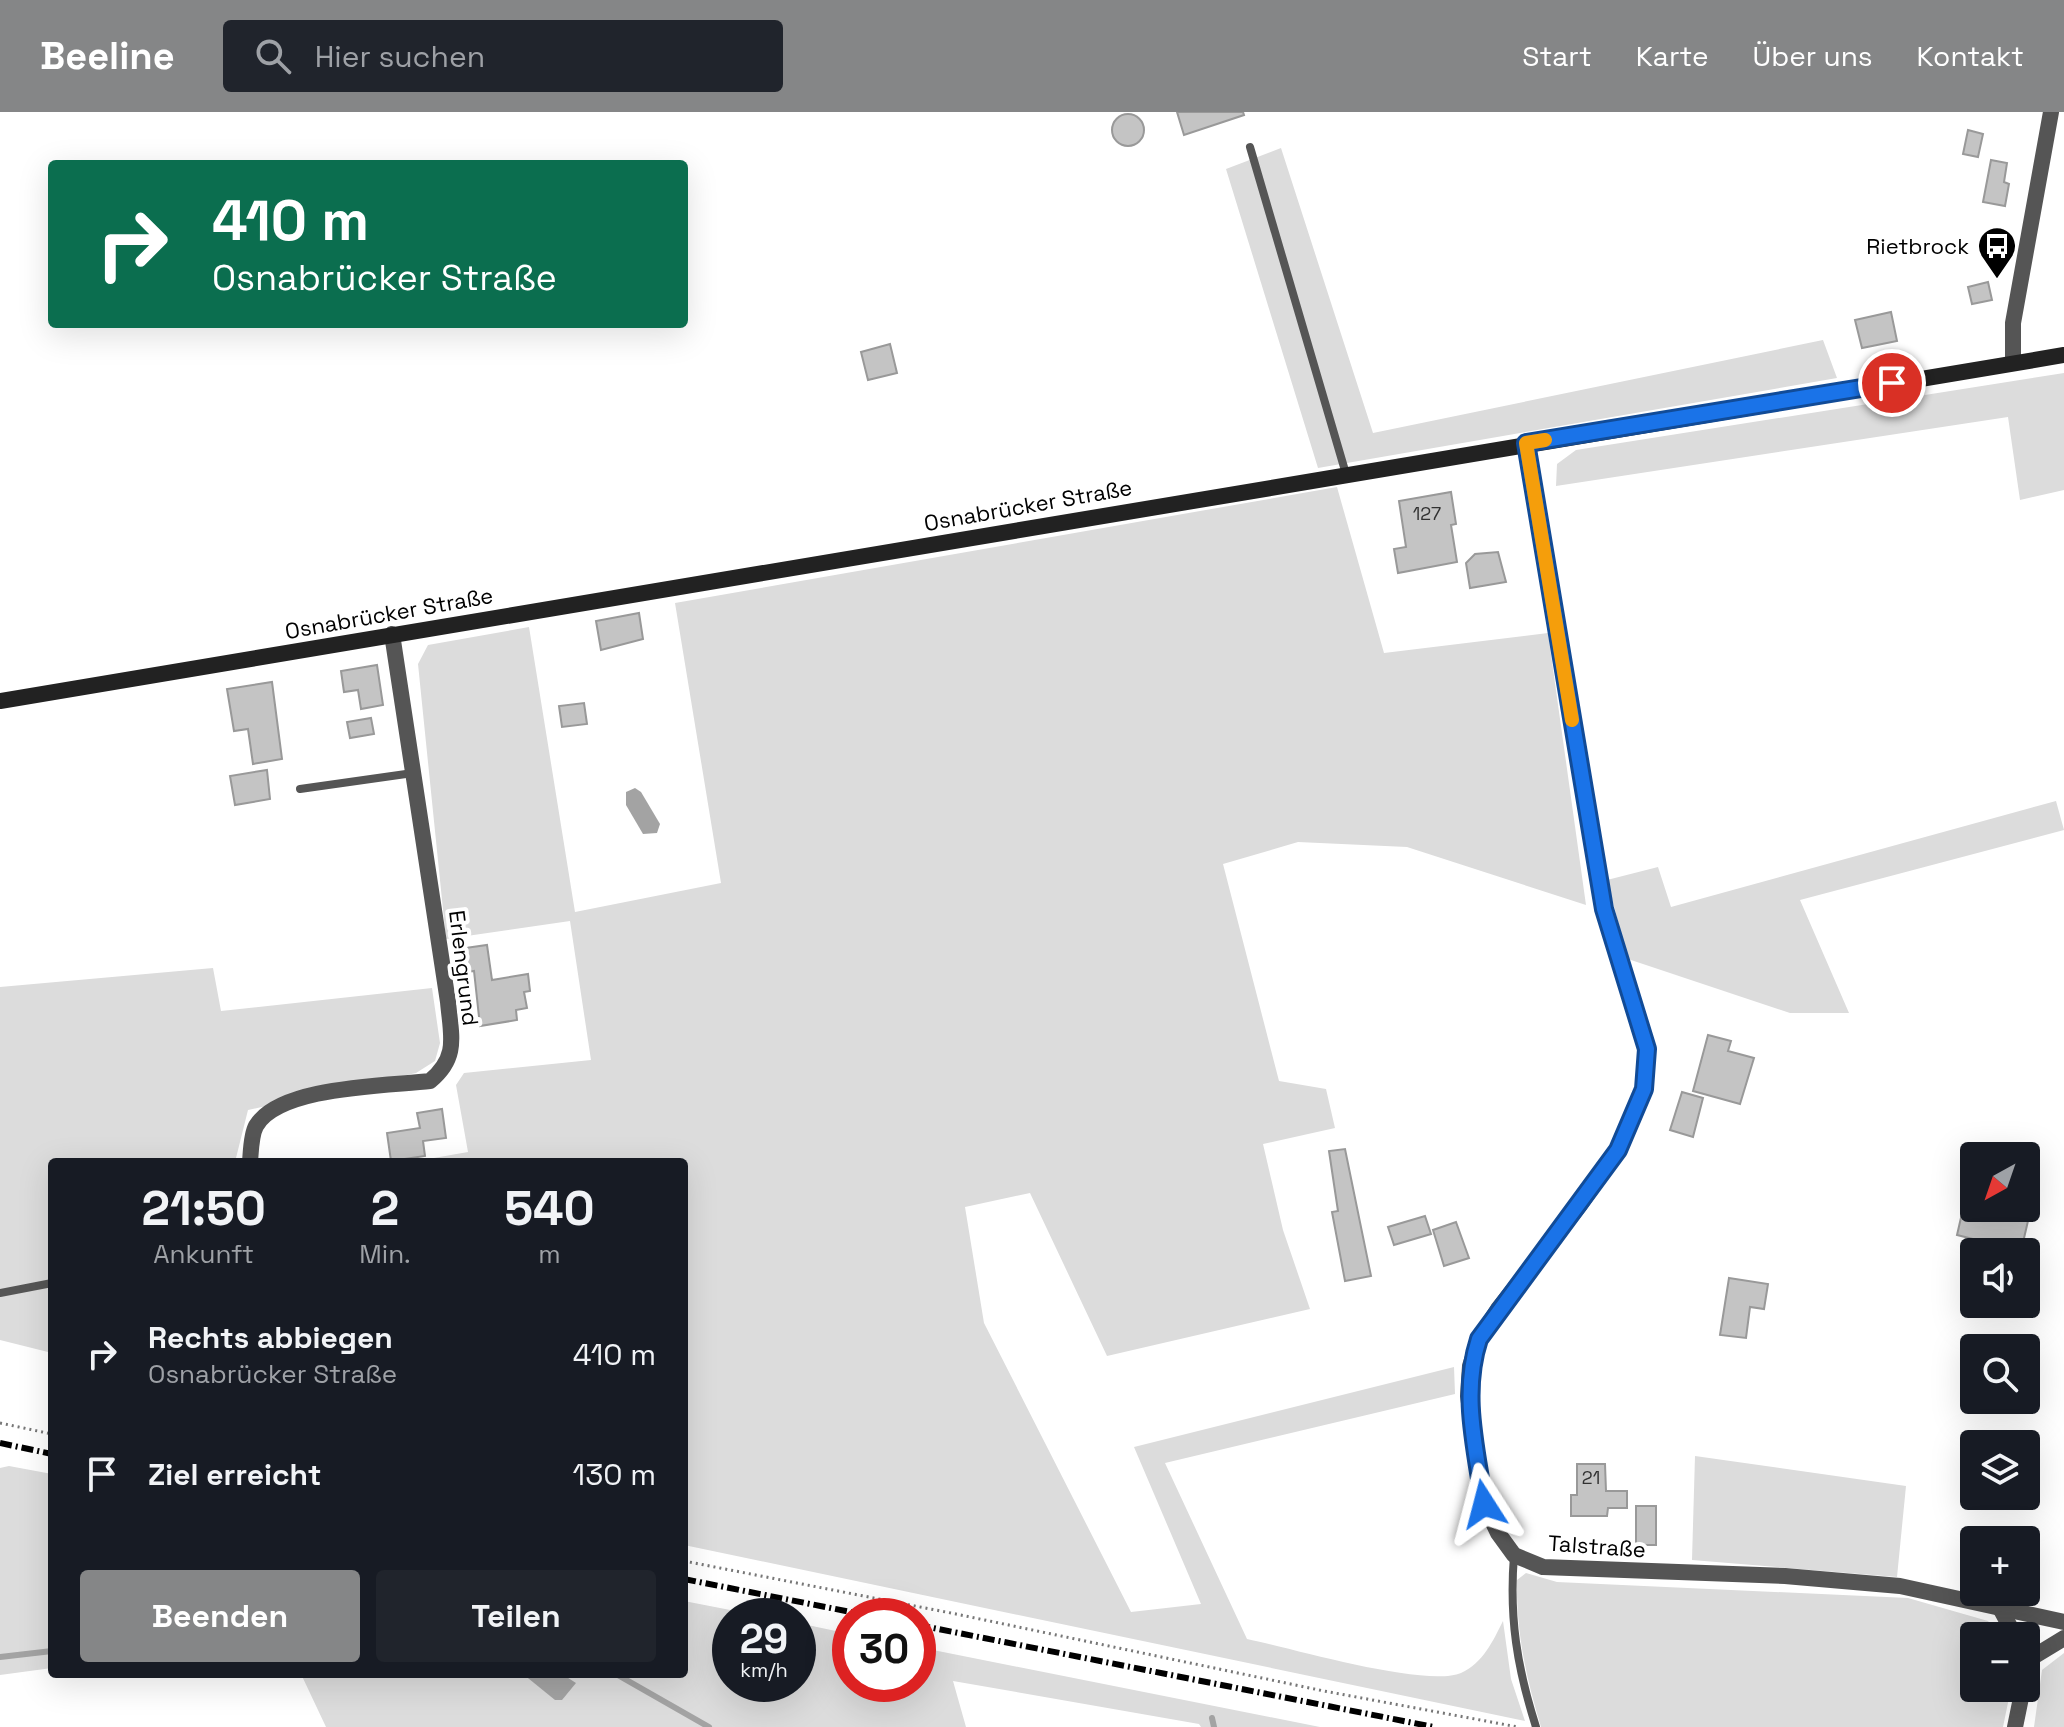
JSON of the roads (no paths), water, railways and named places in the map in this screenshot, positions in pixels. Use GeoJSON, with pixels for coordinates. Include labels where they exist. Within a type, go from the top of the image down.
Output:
{"type":"FeatureCollection","features":[{"type":"Feature","properties":{"kind":"main road","name":"Osnabrücker Straße"},"geometry":{"type":"LineString","coordinates":[[0,701],[2064,355]]}},
{"type":"Feature","properties":{"kind":"street"},"geometry":{"type":"LineString","coordinates":[[2013,363],[2013,323],[2051,112]]}},
{"type":"Feature","properties":{"kind":"street"},"geometry":{"type":"LineString","coordinates":[[1514,1555],[1498,1533],[1484,1504],[1468,1396],[1470,1366],[1479,1339],[1498,1309],[1580,1205],[1618,1150],[1644,1089],[1647,1049],[1604,909],[1526,443]]}},
{"type":"Feature","properties":{"kind":"street","name":"Erlengrund"},"geometry":{"type":"LineString","coordinates":[[250,1158],[254,1128],[266,1113],[281,1104],[312,1095],[430,1081],[445,1068],[452,1051],[448,1002],[392,634]]}},
{"type":"Feature","properties":{"kind":"street","name":"Talstraße"},"geometry":{"type":"LineString","coordinates":[[1514,1555],[1543,1567],[1785,1576],[1900,1586],[2064,1622]]}},
{"type":"Feature","properties":{"kind":"street"},"geometry":{"type":"LineString","coordinates":[[2000,1608],[2008,1622]]}},
{"type":"Feature","properties":{"kind":"street"},"geometry":{"type":"LineString","coordinates":[[2040,1654],[2064,1638]]}},
{"type":"Feature","properties":{"kind":"street"},"geometry":{"type":"LineString","coordinates":[[2015,1727],[2020,1702]]}},
{"type":"Feature","properties":{"kind":"lane"},"geometry":{"type":"LineString","coordinates":[[1250,147],[1346,474]]}},
{"type":"Feature","properties":{"kind":"lane"},"geometry":{"type":"LineString","coordinates":[[300,789],[413,773]]}},
{"type":"Feature","properties":{"kind":"lane"},"geometry":{"type":"LineString","coordinates":[[0,1293],[48,1284]]}},
{"type":"Feature","properties":{"kind":"lane"},"geometry":{"type":"LineString","coordinates":[[1514,1555],[1510,1606],[1520,1677],[1536,1727]]}},
{"type":"Feature","properties":{"kind":"waterway"},"geometry":{"type":"LineString","coordinates":[[0,1657],[48,1651]]}},
{"type":"Feature","properties":{"kind":"waterway"},"geometry":{"type":"LineString","coordinates":[[623,1678],[709,1727]]}},
{"type":"Feature","properties":{"kind":"waterway"},"geometry":{"type":"LineString","coordinates":[[1212,1718],[1214,1727]]}},
{"type":"Feature","properties":{"kind":"railway"},"geometry":{"type":"LineString","coordinates":[[0,1443],[48,1453]]}},
{"type":"Feature","properties":{"kind":"railway"},"geometry":{"type":"LineString","coordinates":[[688,1580],[832,1608]]}},
{"type":"Feature","properties":{"kind":"railway"},"geometry":{"type":"LineString","coordinates":[[936,1629],[1434,1727]]}},
{"type":"Feature","properties":{"kind":"place","name":"Rietbrock"},"geometry":{"type":"Point","coordinates":[1997,280]}}]}
